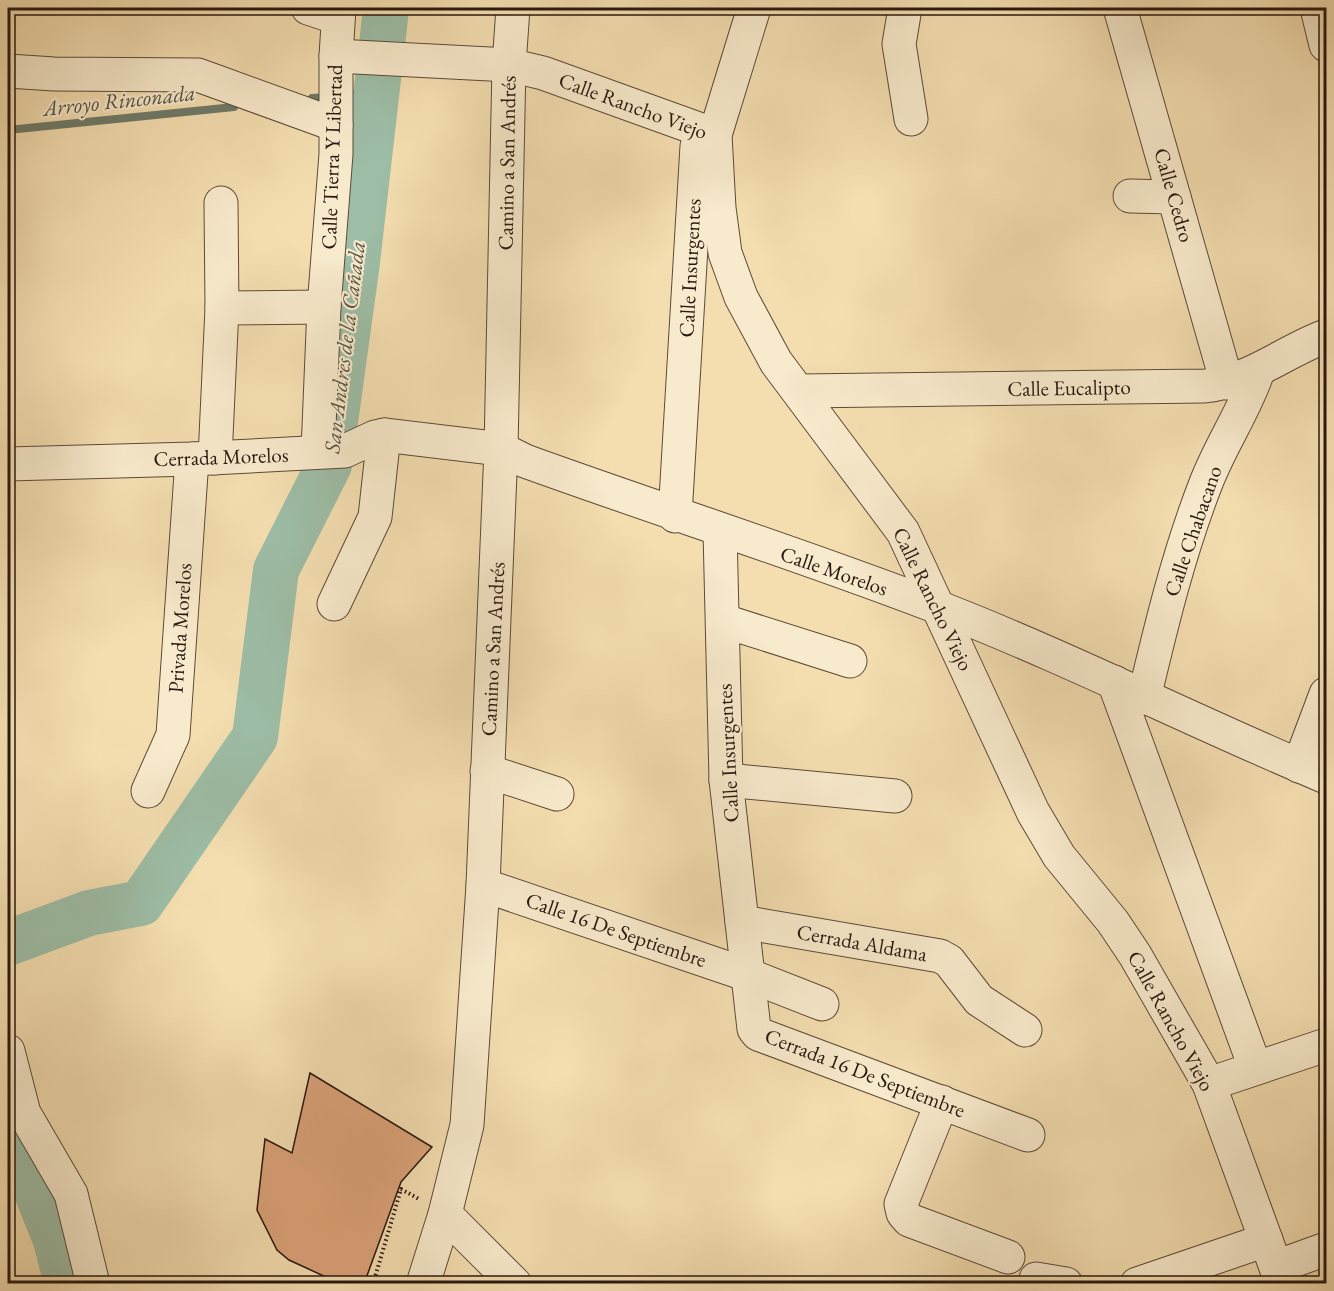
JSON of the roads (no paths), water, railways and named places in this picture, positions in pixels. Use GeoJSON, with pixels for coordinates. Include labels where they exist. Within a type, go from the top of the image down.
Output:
{"type":"FeatureCollection","features":[{"type":"Feature","properties":{"kind":"street","name":"Camino a San Andrés"},"geometry":{"type":"LineString","coordinates":[[423,1284],[445,1214],[467,1125],[483,885],[501,449],[509,65],[513,8]]}},
{"type":"Feature","properties":{"kind":"street"},"geometry":{"type":"LineString","coordinates":[[707,132],[754,8]]}},
{"type":"Feature","properties":{"kind":"street"},"geometry":{"type":"LineString","coordinates":[[905,8],[899,44],[911,119]]}},
{"type":"Feature","properties":{"kind":"street","name":"Calle Cedro"},"geometry":{"type":"LineString","coordinates":[[1119,8],[1227,383]]}},
{"type":"Feature","properties":{"kind":"street"},"geometry":{"type":"LineString","coordinates":[[1317,8],[1326,45]]}},
{"type":"Feature","properties":{"kind":"street","name":"Calle Tierra Y Libertad"},"geometry":{"type":"LineString","coordinates":[[328,11],[336,56],[336,154],[324,307],[330,451]]}},
{"type":"Feature","properties":{"kind":"street","name":"Calle Rancho Viejo"},"geometry":{"type":"LineString","coordinates":[[336,56],[509,65],[543,74],[707,132],[725,253],[741,297],[758,333],[776,362],[800,391],[903,532],[1038,821],[1059,856],[1113,922],[1135,955],[1209,1084],[1275,1263]]}},
{"type":"Feature","properties":{"kind":"street"},"geometry":{"type":"LineString","coordinates":[[8,71],[54,74],[198,75],[336,125]]}},
{"type":"Feature","properties":{"kind":"street","name":"Calle Insurgentes"},"geometry":{"type":"LineString","coordinates":[[675,516],[707,132]]}},
{"type":"Feature","properties":{"kind":"street"},"geometry":{"type":"LineString","coordinates":[[1130,196],[1174,196]]}},
{"type":"Feature","properties":{"kind":"street","name":"Privada Morelos"},"geometry":{"type":"LineString","coordinates":[[148,791],[173,735],[222,308],[221,203]]}},
{"type":"Feature","properties":{"kind":"street"},"geometry":{"type":"LineString","coordinates":[[222,308],[324,307]]}},
{"type":"Feature","properties":{"kind":"street","name":"Calle Eucalipto"},"geometry":{"type":"LineString","coordinates":[[800,391],[1205,386],[1227,383],[1258,371],[1326,336]]}},
{"type":"Feature","properties":{"kind":"street","name":"Calle Chabacano"},"geometry":{"type":"LineString","coordinates":[[1144,698],[1162,621],[1206,482],[1251,394],[1258,371]]}},
{"type":"Feature","properties":{"kind":"street"},"geometry":{"type":"LineString","coordinates":[[334,604],[375,517],[384,435]]}},
{"type":"Feature","properties":{"kind":"street","name":"Cerrada Morelos"},"geometry":{"type":"LineString","coordinates":[[8,464],[203,458],[330,451],[384,435],[501,449]]}},
{"type":"Feature","properties":{"kind":"street","name":"Calle Morelos"},"geometry":{"type":"LineString","coordinates":[[501,449],[525,461],[675,516],[940,608],[1114,682],[1144,698],[1313,771]]}},
{"type":"Feature","properties":{"kind":"street","name":"Calle Insurgentes"},"geometry":{"type":"LineString","coordinates":[[720,531],[724,621],[726,780],[748,975]]}},
{"type":"Feature","properties":{"kind":"street"},"geometry":{"type":"LineString","coordinates":[[724,621],[850,661]]}},
{"type":"Feature","properties":{"kind":"street"},"geometry":{"type":"LineString","coordinates":[[1114,682],[1256,1067]]}},
{"type":"Feature","properties":{"kind":"street"},"geometry":{"type":"LineString","coordinates":[[1313,771],[1326,694]]}},
{"type":"Feature","properties":{"kind":"street"},"geometry":{"type":"LineString","coordinates":[[487,771],[557,794]]}},
{"type":"Feature","properties":{"kind":"street"},"geometry":{"type":"LineString","coordinates":[[726,780],[895,796]]}},
{"type":"Feature","properties":{"kind":"street","name":"Calle 16 De Septiembre"},"geometry":{"type":"LineString","coordinates":[[483,885],[748,975],[822,1004]]}},
{"type":"Feature","properties":{"kind":"street","name":"Cerrada Aldama"},"geometry":{"type":"LineString","coordinates":[[742,922],[940,956],[949,961],[979,1000],[1025,1030]]}},
{"type":"Feature","properties":{"kind":"street","name":"Cerrada 16 De Septiembre"},"geometry":{"type":"LineString","coordinates":[[748,975],[752,1023],[758,1034],[1028,1135]]}},
{"type":"Feature","properties":{"kind":"street"},"geometry":{"type":"LineString","coordinates":[[1209,1084],[1326,1045]]}},
{"type":"Feature","properties":{"kind":"street"},"geometry":{"type":"LineString","coordinates":[[8,1051],[16,1110],[71,1194],[93,1284]]}},
{"type":"Feature","properties":{"kind":"street"},"geometry":{"type":"LineString","coordinates":[[942,1102],[901,1204],[903,1213],[909,1220],[1008,1257]]}},
{"type":"Feature","properties":{"kind":"street"},"geometry":{"type":"LineString","coordinates":[[445,1214],[514,1284]]}},
{"type":"Feature","properties":{"kind":"street"},"geometry":{"type":"LineString","coordinates":[[1137,1284],[1275,1263],[1326,1249]]}},
{"type":"Feature","properties":{"kind":"waterway"},"geometry":{"type":"LineString","coordinates":[[382,45],[386,8]]}},
{"type":"Feature","properties":{"kind":"waterway","name":"San Andres de la Cañada"},"geometry":{"type":"LineString","coordinates":[[8,943],[89,913],[141,903],[255,737],[276,570],[329,465],[357,262],[379,70]]}},
{"type":"Feature","properties":{"kind":"waterway","name":"Arroyo Rinconada"},"geometry":{"type":"LineString","coordinates":[[343,95],[376,92]]}},
{"type":"Feature","properties":{"kind":"waterway","name":"Arroyo Rinconada"},"geometry":{"type":"LineString","coordinates":[[312,98],[328,97]]}},
{"type":"Feature","properties":{"kind":"waterway","name":"Arroyo Rinconada"},"geometry":{"type":"LineString","coordinates":[[8,130],[234,107]]}},
{"type":"Feature","properties":{"kind":"waterway","name":"San Andres de la Cañada"},"geometry":{"type":"LineString","coordinates":[[12,1130],[56,1240],[67,1284]]}}]}
